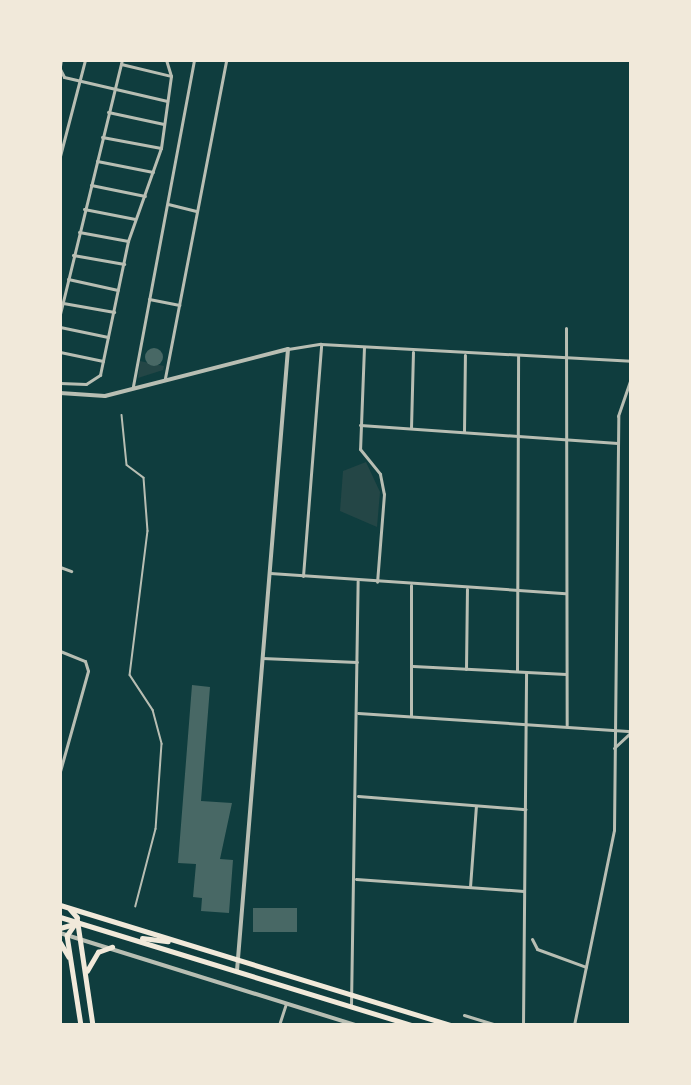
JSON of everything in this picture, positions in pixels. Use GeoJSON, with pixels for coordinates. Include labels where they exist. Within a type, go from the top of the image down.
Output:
{"type":"FeatureCollection","features":[{"type":"Feature","properties":{"kind":"highway"},"geometry":{"type":"LineString","coordinates":[[60,905],[450,1025]]}},
{"type":"Feature","properties":{"kind":"highway"},"geometry":{"type":"LineString","coordinates":[[60,917],[411,1025]]}},
{"type":"Feature","properties":{"kind":"highway"},"geometry":{"type":"LineString","coordinates":[[60,928],[78,922],[179,942]]}},
{"type":"Feature","properties":{"kind":"highway"},"geometry":{"type":"LineString","coordinates":[[67,935],[78,922]]}},
{"type":"Feature","properties":{"kind":"main road"},"geometry":{"type":"LineString","coordinates":[[69,908],[78,922],[93,1025]]}},
{"type":"Feature","properties":{"kind":"main road"},"geometry":{"type":"LineString","coordinates":[[67,935],[81,1025]]}},
{"type":"Feature","properties":{"kind":"main road"},"geometry":{"type":"LineString","coordinates":[[60,942],[72,963]]}},
{"type":"Feature","properties":{"kind":"main road"},"geometry":{"type":"LineString","coordinates":[[87,980],[91,958],[112,947]]}},
{"type":"Feature","properties":{"kind":"main road"},"geometry":{"type":"LineString","coordinates":[[77,1000],[89,999]]}},
{"type":"Feature","properties":{"kind":"street"},"geometry":{"type":"LineString","coordinates":[[61,60],[60,68],[64,77],[167,101]]}},
{"type":"Feature","properties":{"kind":"street"},"geometry":{"type":"LineString","coordinates":[[60,156],[85,60]]}},
{"type":"Feature","properties":{"kind":"street"},"geometry":{"type":"LineString","coordinates":[[60,383],[94,380],[103,361],[128,241],[160,148],[171,76],[166,60]]}},
{"type":"Feature","properties":{"kind":"street"},"geometry":{"type":"LineString","coordinates":[[133,386],[194,60]]}},
{"type":"Feature","properties":{"kind":"street"},"geometry":{"type":"LineString","coordinates":[[165,378],[226,60]]}},
{"type":"Feature","properties":{"kind":"street"},"geometry":{"type":"LineString","coordinates":[[60,314],[121,62],[171,76]]}},
{"type":"Feature","properties":{"kind":"street"},"geometry":{"type":"LineString","coordinates":[[108,112],[164,124]]}},
{"type":"Feature","properties":{"kind":"street"},"geometry":{"type":"LineString","coordinates":[[102,137],[160,148]]}},
{"type":"Feature","properties":{"kind":"street"},"geometry":{"type":"LineString","coordinates":[[96,161],[153,172]]}},
{"type":"Feature","properties":{"kind":"street"},"geometry":{"type":"LineString","coordinates":[[91,185],[145,196]]}},
{"type":"Feature","properties":{"kind":"street"},"geometry":{"type":"LineString","coordinates":[[168,204],[196,211]]}},
{"type":"Feature","properties":{"kind":"street"},"geometry":{"type":"LineString","coordinates":[[84,209],[135,219]]}},
{"type":"Feature","properties":{"kind":"street"},"geometry":{"type":"LineString","coordinates":[[79,232],[128,241]]}},
{"type":"Feature","properties":{"kind":"street"},"geometry":{"type":"LineString","coordinates":[[73,255],[124,264]]}},
{"type":"Feature","properties":{"kind":"street"},"geometry":{"type":"LineString","coordinates":[[68,279],[118,290]]}},
{"type":"Feature","properties":{"kind":"street"},"geometry":{"type":"LineString","coordinates":[[149,299],[179,304]]}},
{"type":"Feature","properties":{"kind":"street"},"geometry":{"type":"LineString","coordinates":[[63,303],[114,312]]}},
{"type":"Feature","properties":{"kind":"street"},"geometry":{"type":"LineString","coordinates":[[60,327],[109,337]]}},
{"type":"Feature","properties":{"kind":"street"},"geometry":{"type":"LineString","coordinates":[[566,328],[567,725]]}},
{"type":"Feature","properties":{"kind":"street"},"geometry":{"type":"LineString","coordinates":[[60,393],[93,393],[105,396],[165,378],[288,349],[321,344],[413,352],[631,360]]}},
{"type":"Feature","properties":{"kind":"street"},"geometry":{"type":"LineString","coordinates":[[303,576],[321,344]]}},
{"type":"Feature","properties":{"kind":"street"},"geometry":{"type":"LineString","coordinates":[[364,347],[360,449],[383,483],[377,582]]}},
{"type":"Feature","properties":{"kind":"street"},"geometry":{"type":"LineString","coordinates":[[237,971],[288,349]]}},
{"type":"Feature","properties":{"kind":"street"},"geometry":{"type":"LineString","coordinates":[[60,352],[103,361]]}},
{"type":"Feature","properties":{"kind":"street"},"geometry":{"type":"LineString","coordinates":[[411,428],[413,352]]}},
{"type":"Feature","properties":{"kind":"street"},"geometry":{"type":"LineString","coordinates":[[464,432],[465,354]]}},
{"type":"Feature","properties":{"kind":"street"},"geometry":{"type":"LineString","coordinates":[[517,671],[518,356]]}},
{"type":"Feature","properties":{"kind":"street"},"geometry":{"type":"LineString","coordinates":[[574,1025],[614,830],[615,776],[612,730],[618,416],[631,378]]}},
{"type":"Feature","properties":{"kind":"street"},"geometry":{"type":"LineString","coordinates":[[360,425],[617,443]]}},
{"type":"Feature","properties":{"kind":"street"},"geometry":{"type":"LineString","coordinates":[[60,497],[62,481]]}},
{"type":"Feature","properties":{"kind":"street"},"geometry":{"type":"LineString","coordinates":[[60,567],[71,571]]}},
{"type":"Feature","properties":{"kind":"street"},"geometry":{"type":"LineString","coordinates":[[268,573],[467,589],[565,592]]}},
{"type":"Feature","properties":{"kind":"street"},"geometry":{"type":"LineString","coordinates":[[351,1006],[358,796],[358,581]]}},
{"type":"Feature","properties":{"kind":"street"},"geometry":{"type":"LineString","coordinates":[[411,585],[411,715]]}},
{"type":"Feature","properties":{"kind":"street"},"geometry":{"type":"LineString","coordinates":[[466,669],[467,589]]}},
{"type":"Feature","properties":{"kind":"street"},"geometry":{"type":"LineString","coordinates":[[60,651],[87,663],[60,771]]}},
{"type":"Feature","properties":{"kind":"street"},"geometry":{"type":"LineString","coordinates":[[262,658],[357,662]]}},
{"type":"Feature","properties":{"kind":"street"},"geometry":{"type":"LineString","coordinates":[[412,666],[566,674]]}},
{"type":"Feature","properties":{"kind":"street"},"geometry":{"type":"LineString","coordinates":[[523,1025],[528,722],[526,672]]}},
{"type":"Feature","properties":{"kind":"street"},"geometry":{"type":"LineString","coordinates":[[358,712],[528,722],[631,732]]}},
{"type":"Feature","properties":{"kind":"street"},"geometry":{"type":"LineString","coordinates":[[614,750],[631,732]]}},
{"type":"Feature","properties":{"kind":"street"},"geometry":{"type":"LineString","coordinates":[[358,796],[525,809]]}},
{"type":"Feature","properties":{"kind":"street"},"geometry":{"type":"LineString","coordinates":[[470,887],[476,806]]}},
{"type":"Feature","properties":{"kind":"street"},"geometry":{"type":"LineString","coordinates":[[356,879],[524,891]]}},
{"type":"Feature","properties":{"kind":"street"},"geometry":{"type":"LineString","coordinates":[[60,933],[112,947],[356,1025]]}},
{"type":"Feature","properties":{"kind":"street"},"geometry":{"type":"LineString","coordinates":[[532,939],[537,949],[586,967]]}},
{"type":"Feature","properties":{"kind":"street"},"geometry":{"type":"LineString","coordinates":[[279,1025],[286,1002]]}},
{"type":"Feature","properties":{"kind":"street"},"geometry":{"type":"LineString","coordinates":[[464,1015],[497,1025]]}},
{"type":"Feature","properties":{"kind":"lane"},"geometry":{"type":"LineString","coordinates":[[122,415],[127,465],[144,478],[148,531],[130,675],[153,710],[162,744],[156,829],[136,906]]}},
{"type":"Feature","properties":{"kind":"shaded area"},"geometry":{"type":"Polygon","coordinates":[[[140,361],[164,366],[163,370],[138,378],[140,361]]]}},
{"type":"Feature","properties":{"kind":"shaded area"},"geometry":{"type":"Polygon","coordinates":[[[366,462],[380,492],[377,527],[340,511],[343,471],[366,462]]]}},
{"type":"Feature","properties":{"kind":"building"},"geometry":{"type":"Polygon","coordinates":[[[150,348],[158,348],[163,353],[161,364],[150,366],[145,361],[145,353],[150,348]]]}},
{"type":"Feature","properties":{"kind":"building"},"geometry":{"type":"Polygon","coordinates":[[[192,685],[210,687],[201,801],[232,803],[220,859],[233,860],[229,913],[201,911],[202,898],[193,897],[196,864],[178,863],[192,685]]]}},
{"type":"Feature","properties":{"kind":"building"},"geometry":{"type":"Polygon","coordinates":[[[253,908],[297,908],[297,932],[253,932],[253,908]]]}}]}
